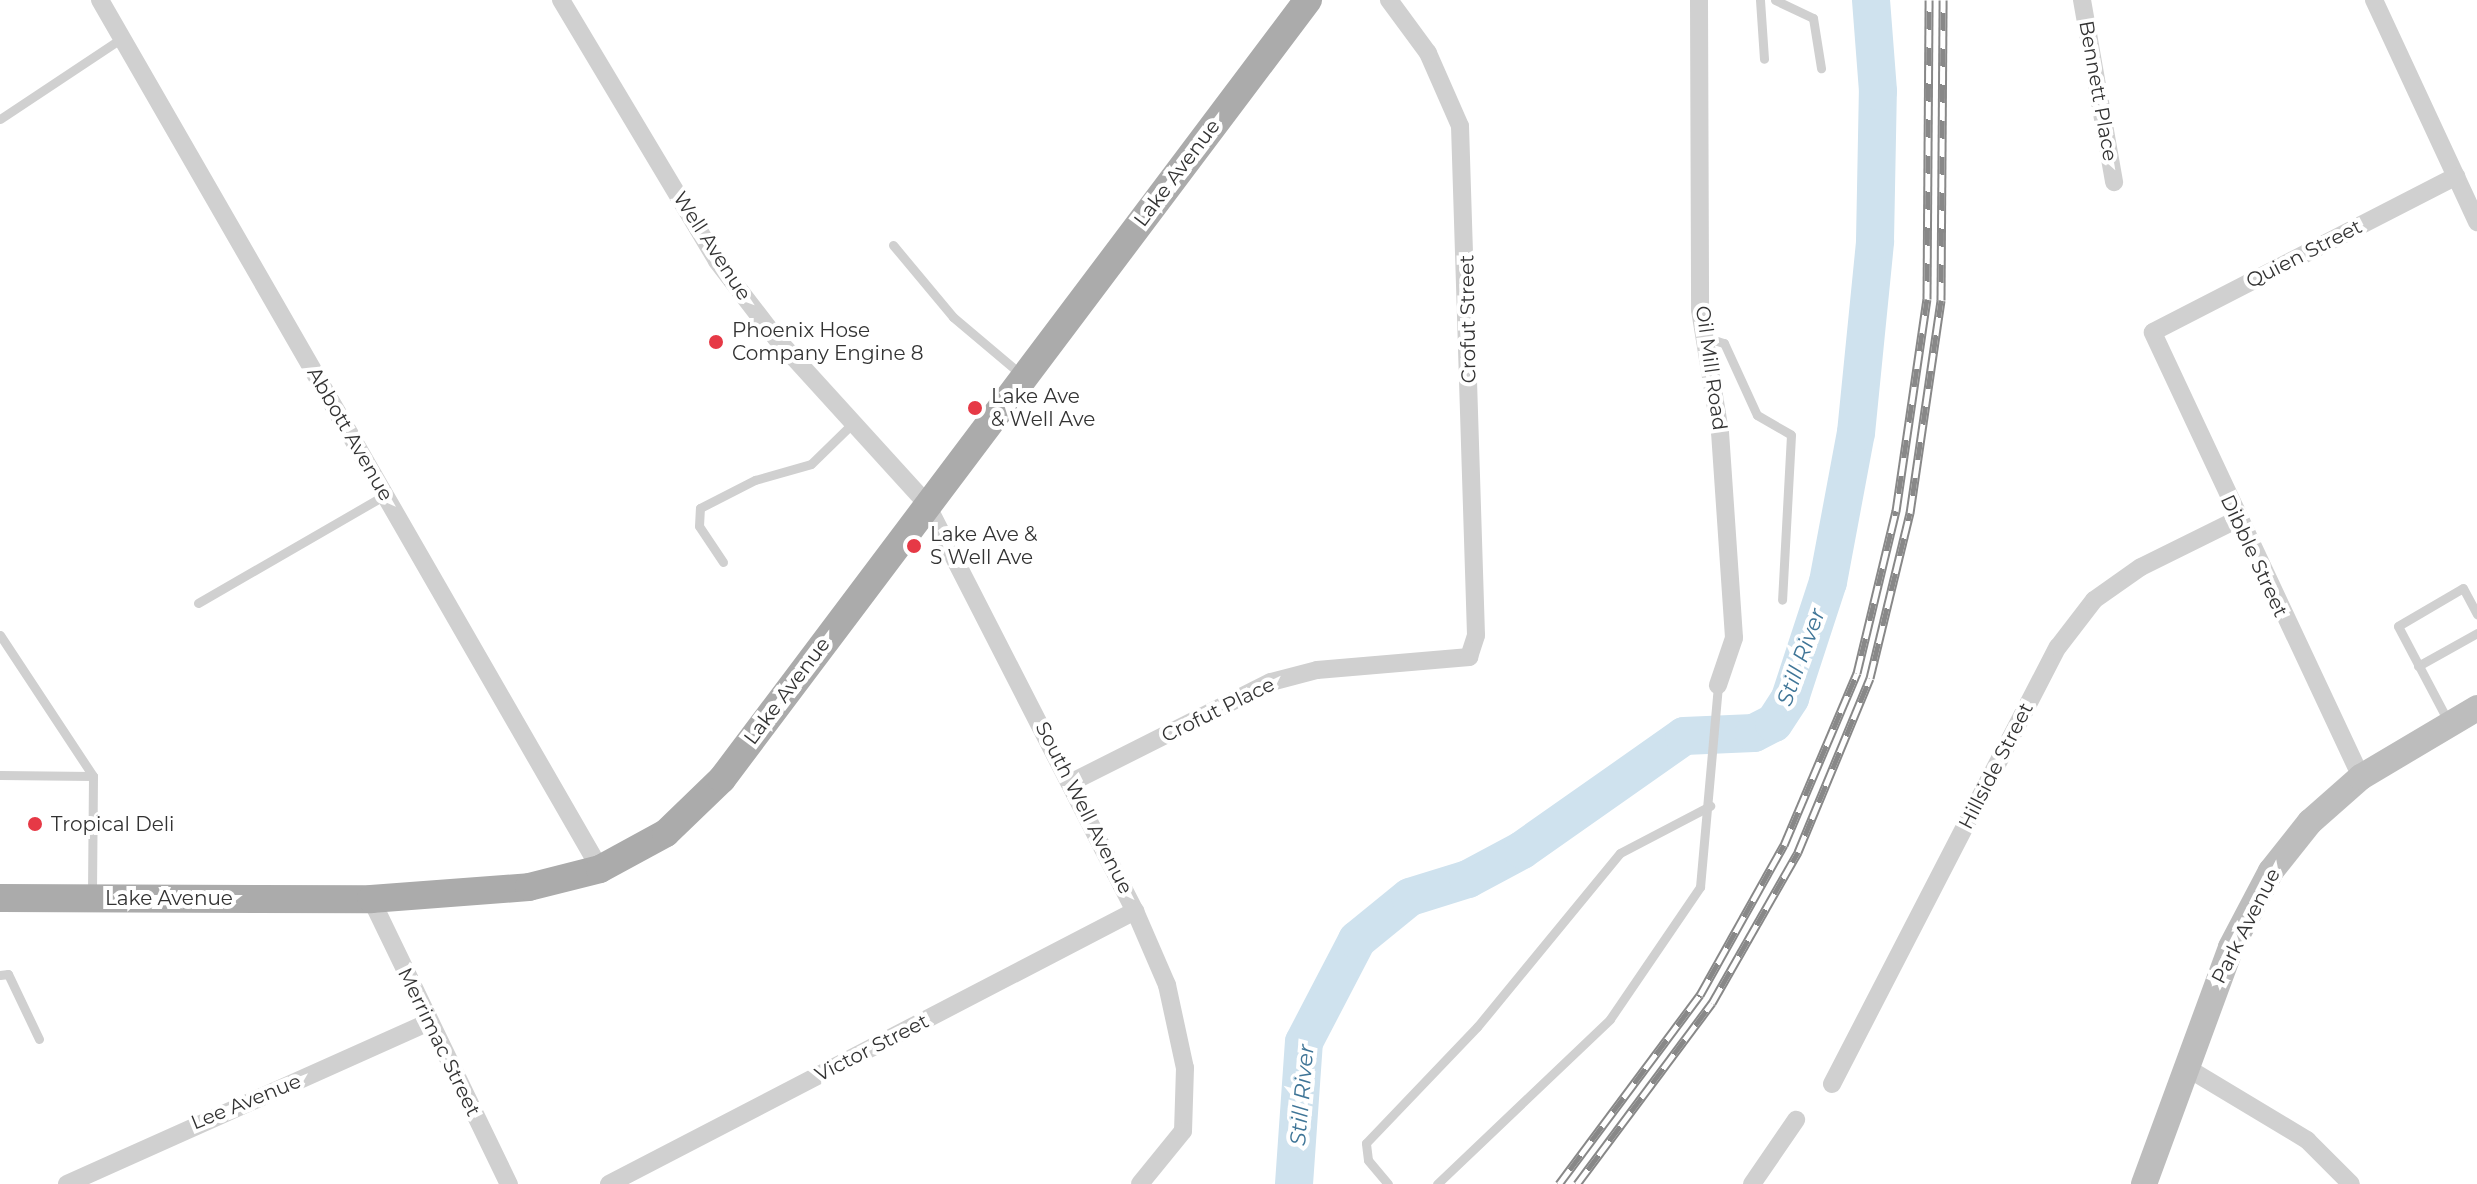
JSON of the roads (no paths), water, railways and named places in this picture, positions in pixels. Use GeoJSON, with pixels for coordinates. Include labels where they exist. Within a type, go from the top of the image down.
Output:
{"type":"FeatureCollection","features":[{"type":"Feature","properties":{"kind":"main road","name":"Lake Avenue"},"geometry":{"type":"LineString","coordinates":[[0,898],[371,899],[529,887],[600,869],[666,833],[722,779],[926,503],[1308,0]]}},
{"type":"Feature","properties":{"kind":"main road","name":"Park Avenue"},"geometry":{"type":"LineString","coordinates":[[2144,1184],[2184,1066],[2231,947],[2271,871],[2310,822],[2361,777],[2477,708]]}},
{"type":"Feature","properties":{"kind":"street","name":"Abbott Avenue"},"geometry":{"type":"LineString","coordinates":[[100,0],[600,869]]}},
{"type":"Feature","properties":{"kind":"street","name":"Well Avenue"},"geometry":{"type":"LineString","coordinates":[[561,0],[717,261],[853,423],[926,503]]}},
{"type":"Feature","properties":{"kind":"street","name":"Crofut Street"},"geometry":{"type":"LineString","coordinates":[[1389,0],[1428,53],[1460,126],[1476,635],[1469,657]]}},
{"type":"Feature","properties":{"kind":"street","name":"Oil Mill Road"},"geometry":{"type":"LineString","coordinates":[[1699,0],[1705,337],[1722,446],[1734,638],[1718,685]]}},
{"type":"Feature","properties":{"kind":"street","name":"Bennett Place"},"geometry":{"type":"LineString","coordinates":[[2082,0],[2114,182]]}},
{"type":"Feature","properties":{"kind":"street"},"geometry":{"type":"LineString","coordinates":[[2374,0],[2477,222]]}},
{"type":"Feature","properties":{"kind":"street","name":"Quien Street"},"geometry":{"type":"LineString","coordinates":[[2153,332],[2456,176]]}},
{"type":"Feature","properties":{"kind":"street","name":"Dibble Street"},"geometry":{"type":"LineString","coordinates":[[2153,332],[2236,520],[2361,777]]}},
{"type":"Feature","properties":{"kind":"street","name":"South Well Avenue"},"geometry":{"type":"LineString","coordinates":[[926,503],[1135,911],[1167,985],[1179,1040],[1183,1131],[1140,1184]]}},
{"type":"Feature","properties":{"kind":"street","name":"Hillside Street"},"geometry":{"type":"LineString","coordinates":[[1832,1084],[2058,647],[2094,600],[2141,567],[2236,520]]}},
{"type":"Feature","properties":{"kind":"street","name":"Crofut Place"},"geometry":{"type":"LineString","coordinates":[[1070,783],[1271,682],[1317,670],[1469,657]]}},
{"type":"Feature","properties":{"kind":"street","name":"Merrimac Street"},"geometry":{"type":"LineString","coordinates":[[371,899],[427,1023],[509,1184]]}},
{"type":"Feature","properties":{"kind":"street","name":"Victor Street"},"geometry":{"type":"LineString","coordinates":[[609,1184],[1135,911]]}},
{"type":"Feature","properties":{"kind":"street","name":"Lee Avenue"},"geometry":{"type":"LineString","coordinates":[[67,1184],[427,1023]]}},
{"type":"Feature","properties":{"kind":"street"},"geometry":{"type":"LineString","coordinates":[[2184,1066],[2307,1140],[2351,1184]]}},
{"type":"Feature","properties":{"kind":"street"},"geometry":{"type":"LineString","coordinates":[[1752,1184],[1796,1120]]}},
{"type":"Feature","properties":{"kind":"lane"},"geometry":{"type":"LineString","coordinates":[[1760,0],[1764,59]]}},
{"type":"Feature","properties":{"kind":"lane"},"geometry":{"type":"LineString","coordinates":[[1775,0],[1813,18],[1821,68]]}},
{"type":"Feature","properties":{"kind":"lane"},"geometry":{"type":"LineString","coordinates":[[0,119],[122,38]]}},
{"type":"Feature","properties":{"kind":"lane"},"geometry":{"type":"LineString","coordinates":[[893,245],[953,317],[1023,376]]}},
{"type":"Feature","properties":{"kind":"lane"},"geometry":{"type":"LineString","coordinates":[[1705,337],[1724,343],[1757,415],[1791,435],[1782,600]]}},
{"type":"Feature","properties":{"kind":"lane"},"geometry":{"type":"LineString","coordinates":[[723,562],[699,526],[700,508],[755,480],[811,464],[853,423]]}},
{"type":"Feature","properties":{"kind":"lane"},"geometry":{"type":"LineString","coordinates":[[198,603],[385,495]]}},
{"type":"Feature","properties":{"kind":"lane"},"geometry":{"type":"LineString","coordinates":[[2449,724],[2398,626],[2463,588],[2477,614]]}},
{"type":"Feature","properties":{"kind":"lane"},"geometry":{"type":"LineString","coordinates":[[2418,666],[2477,633]]}},
{"type":"Feature","properties":{"kind":"lane"},"geometry":{"type":"LineString","coordinates":[[0,635],[93,776],[92,898]]}},
{"type":"Feature","properties":{"kind":"lane"},"geometry":{"type":"LineString","coordinates":[[1437,1184],[1610,1019],[1700,887],[1717,759],[1718,685]]}},
{"type":"Feature","properties":{"kind":"lane"},"geometry":{"type":"LineString","coordinates":[[0,775],[93,776]]}},
{"type":"Feature","properties":{"kind":"lane"},"geometry":{"type":"LineString","coordinates":[[1388,1184],[1368,1160],[1366,1143],[1477,1027],[1620,853],[1710,806]]}},
{"type":"Feature","properties":{"kind":"lane"},"geometry":{"type":"LineString","coordinates":[[0,975],[8,974],[39,1039]]}},
{"type":"Feature","properties":{"kind":"waterway","name":"Still River"},"geometry":{"type":"LineString","coordinates":[[1294,1184],[1304,1042],[1357,940],[1410,897],[1468,879],[1522,850],[1684,736],[1754,733],[1774,723],[1790,698],[1828,582],[1856,433],[1875,241],[1878,91],[1871,0]]}},
{"type":"Feature","properties":{"kind":"railway"},"geometry":{"type":"LineString","coordinates":[[1559,1184],[1700,995],[1784,845],[1857,673],[1896,511],[1927,299],[1929,0]]}},
{"type":"Feature","properties":{"kind":"railway"},"geometry":{"type":"LineString","coordinates":[[1577,1184],[1712,1003],[1798,852],[1870,678],[1910,513],[1941,300],[1943,0]]}},
{"type":"Feature","properties":{"kind":"place","name":"Phoenix Hose Company Engine 8"},"geometry":{"type":"Point","coordinates":[716,342]}},
{"type":"Feature","properties":{"kind":"place","name":"Lake Ave & Well Ave"},"geometry":{"type":"Point","coordinates":[975,408]}},
{"type":"Feature","properties":{"kind":"place","name":"Lake Ave & S Well Ave"},"geometry":{"type":"Point","coordinates":[914,546]}},
{"type":"Feature","properties":{"kind":"place","name":"Tropical Deli"},"geometry":{"type":"Point","coordinates":[35,824]}}]}
